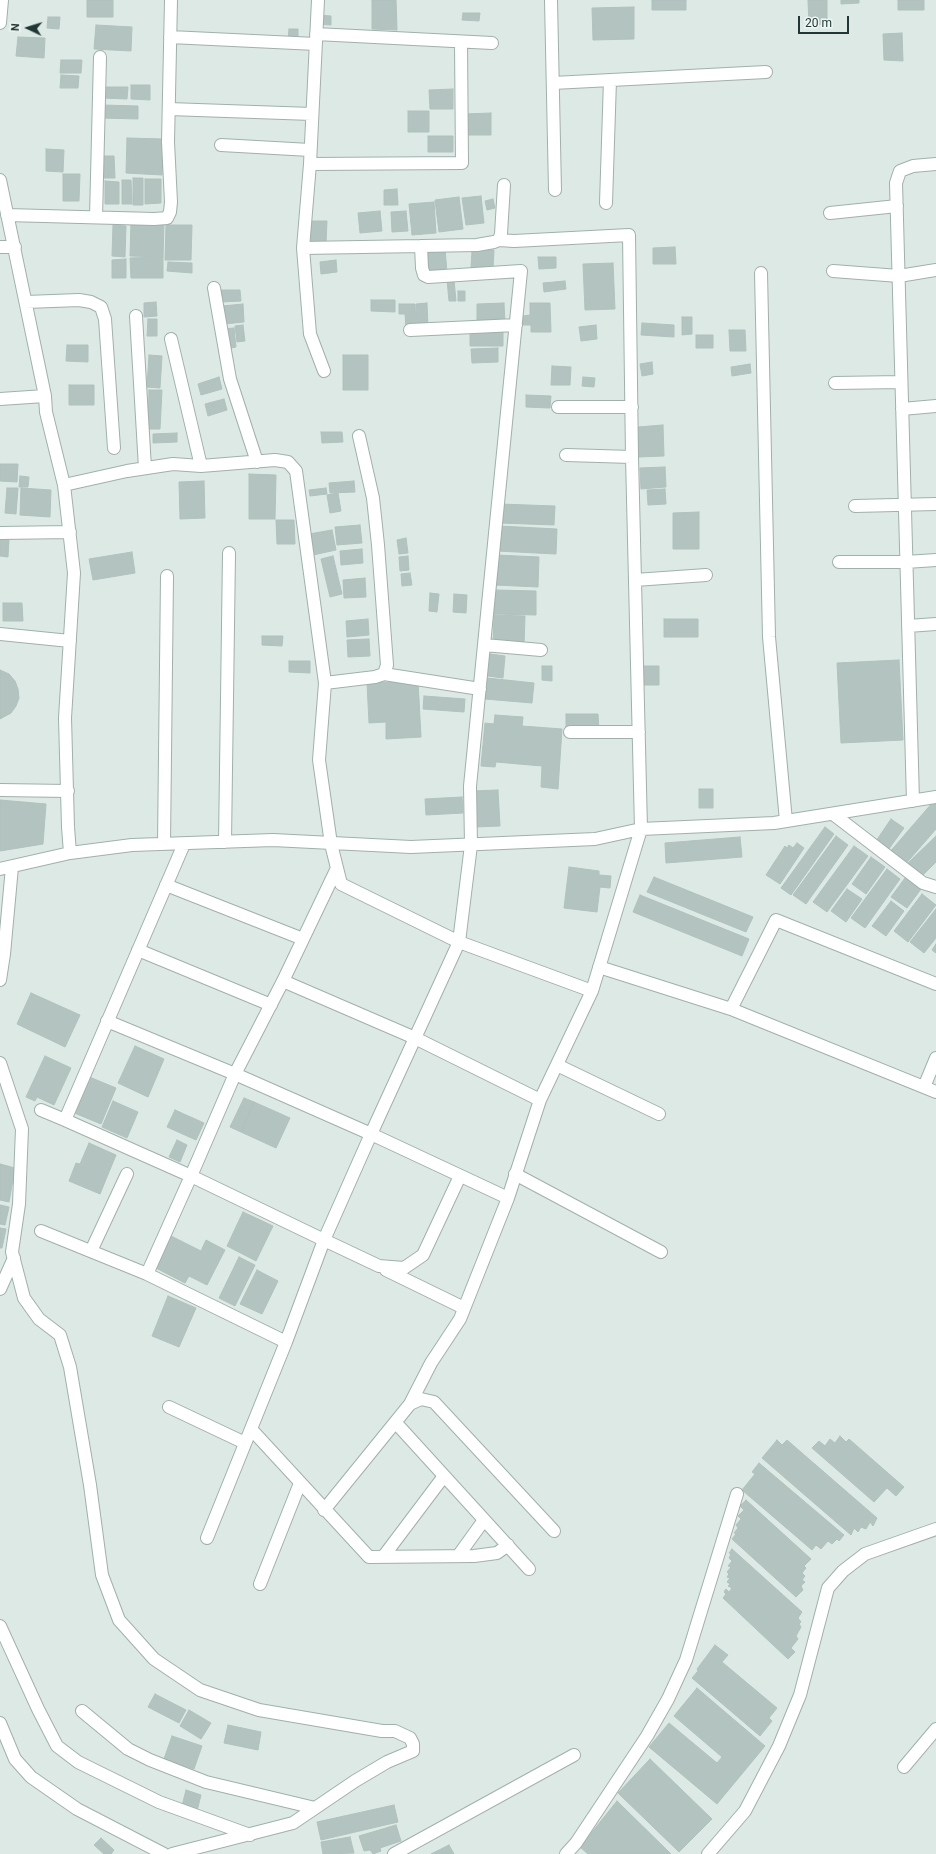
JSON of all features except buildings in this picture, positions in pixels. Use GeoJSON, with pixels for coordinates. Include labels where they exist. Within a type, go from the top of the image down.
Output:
{"type":"FeatureCollection","features":[{"type":"Feature","properties":{"kind":"street"},"geometry":{"type":"LineString","coordinates":[[0,23],[2,0]]}},
{"type":"Feature","properties":{"kind":"street"},"geometry":{"type":"LineString","coordinates":[[7,215],[154,219],[167,218],[170,212],[171,202],[169,109],[171,0]]}},
{"type":"Feature","properties":{"kind":"street"},"geometry":{"type":"LineString","coordinates":[[318,0],[310,164],[303,248],[310,334],[324,370]]}},
{"type":"Feature","properties":{"kind":"street"},"geometry":{"type":"LineString","coordinates":[[551,0],[555,190]]}},
{"type":"Feature","properties":{"kind":"street"},"geometry":{"type":"LineString","coordinates":[[170,37],[492,43]]}},
{"type":"Feature","properties":{"kind":"street"},"geometry":{"type":"LineString","coordinates":[[310,164],[462,163],[461,42]]}},
{"type":"Feature","properties":{"kind":"street"},"geometry":{"type":"LineString","coordinates":[[96,217],[100,57]]}},
{"type":"Feature","properties":{"kind":"street"},"geometry":{"type":"LineString","coordinates":[[553,83],[766,72]]}},
{"type":"Feature","properties":{"kind":"street"},"geometry":{"type":"LineString","coordinates":[[606,203],[610,80]]}},
{"type":"Feature","properties":{"kind":"street"},"geometry":{"type":"LineString","coordinates":[[169,109],[312,114]]}},
{"type":"Feature","properties":{"kind":"street"},"geometry":{"type":"LineString","coordinates":[[221,145],[310,150]]}},
{"type":"Feature","properties":{"kind":"street"},"geometry":{"type":"LineString","coordinates":[[913,801],[896,183],[900,171],[913,166],[936,164]]}},
{"type":"Feature","properties":{"kind":"street"},"geometry":{"type":"LineString","coordinates":[[0,180],[45,396],[46,412],[64,485],[70,532],[74,573],[65,718],[70,852]]}},
{"type":"Feature","properties":{"kind":"street"},"geometry":{"type":"LineString","coordinates":[[498,240],[502,234],[504,185]]}},
{"type":"Feature","properties":{"kind":"street"},"geometry":{"type":"LineString","coordinates":[[830,213],[897,206]]}},
{"type":"Feature","properties":{"kind":"street"},"geometry":{"type":"LineString","coordinates":[[303,248],[482,244],[498,240],[514,241],[629,235],[634,580],[641,829],[592,990],[540,1100],[508,1198],[460,1319],[431,1363],[410,1404],[324,1510]]}},
{"type":"Feature","properties":{"kind":"street"},"geometry":{"type":"LineString","coordinates":[[207,1538],[286,1342],[324,1240],[458,942],[471,845],[470,786],[521,272],[424,275],[422,268],[421,246]]}},
{"type":"Feature","properties":{"kind":"street"},"geometry":{"type":"LineString","coordinates":[[0,247],[15,247]]}},
{"type":"Feature","properties":{"kind":"street"},"geometry":{"type":"LineString","coordinates":[[833,271],[899,276],[936,270]]}},
{"type":"Feature","properties":{"kind":"street"},"geometry":{"type":"LineString","coordinates":[[761,273],[769,637],[786,821]]}},
{"type":"Feature","properties":{"kind":"street"},"geometry":{"type":"LineString","coordinates":[[214,288],[230,379],[257,462]]}},
{"type":"Feature","properties":{"kind":"street"},"geometry":{"type":"LineString","coordinates":[[26,302],[79,300],[91,302],[100,307],[105,319],[114,448]]}},
{"type":"Feature","properties":{"kind":"street"},"geometry":{"type":"LineString","coordinates":[[136,316],[145,468]]}},
{"type":"Feature","properties":{"kind":"street"},"geometry":{"type":"LineString","coordinates":[[410,330],[516,325]]}},
{"type":"Feature","properties":{"kind":"street"},"geometry":{"type":"LineString","coordinates":[[171,339],[200,466]]}},
{"type":"Feature","properties":{"kind":"street"},"geometry":{"type":"LineString","coordinates":[[835,383],[901,382]]}},
{"type":"Feature","properties":{"kind":"street"},"geometry":{"type":"LineString","coordinates":[[0,399],[45,396]]}},
{"type":"Feature","properties":{"kind":"street"},"geometry":{"type":"LineString","coordinates":[[902,409],[936,406]]}},
{"type":"Feature","properties":{"kind":"street"},"geometry":{"type":"LineString","coordinates":[[558,407],[632,407]]}},
{"type":"Feature","properties":{"kind":"street"},"geometry":{"type":"LineString","coordinates":[[359,436],[373,498],[378,545],[387,665],[384,674]]}},
{"type":"Feature","properties":{"kind":"street"},"geometry":{"type":"LineString","coordinates":[[566,455],[632,457]]}},
{"type":"Feature","properties":{"kind":"street"},"geometry":{"type":"LineString","coordinates":[[64,485],[145,468],[173,464],[200,466],[275,460],[288,462],[296,471],[325,683],[319,760],[331,844],[341,884],[458,942],[592,990]]}},
{"type":"Feature","properties":{"kind":"street"},"geometry":{"type":"LineString","coordinates":[[855,506],[905,506],[936,504]]}},
{"type":"Feature","properties":{"kind":"street"},"geometry":{"type":"LineString","coordinates":[[0,533],[70,532]]}},
{"type":"Feature","properties":{"kind":"street"},"geometry":{"type":"LineString","coordinates":[[225,842],[230,553]]}},
{"type":"Feature","properties":{"kind":"street"},"geometry":{"type":"LineString","coordinates":[[838,562],[906,562],[936,560]]}},
{"type":"Feature","properties":{"kind":"street"},"geometry":{"type":"LineString","coordinates":[[634,580],[706,575]]}},
{"type":"Feature","properties":{"kind":"street"},"geometry":{"type":"LineString","coordinates":[[164,844],[167,576]]}},
{"type":"Feature","properties":{"kind":"street"},"geometry":{"type":"LineString","coordinates":[[908,626],[936,624]]}},
{"type":"Feature","properties":{"kind":"street"},"geometry":{"type":"LineString","coordinates":[[0,634],[70,641]]}},
{"type":"Feature","properties":{"kind":"street"},"geometry":{"type":"LineString","coordinates":[[484,645],[541,650]]}},
{"type":"Feature","properties":{"kind":"street"},"geometry":{"type":"LineString","coordinates":[[325,683],[376,677],[384,674],[480,688]]}},
{"type":"Feature","properties":{"kind":"street"},"geometry":{"type":"LineString","coordinates":[[570,732],[639,732]]}},
{"type":"Feature","properties":{"kind":"street"},"geometry":{"type":"LineString","coordinates":[[0,790],[68,791]]}},
{"type":"Feature","properties":{"kind":"street"},"geometry":{"type":"LineString","coordinates":[[0,980],[4,954],[6,868],[70,852],[132,845],[273,840],[411,847],[596,839],[641,829],[786,821],[936,797]]}},
{"type":"Feature","properties":{"kind":"street"},"geometry":{"type":"LineString","coordinates":[[832,814],[923,883],[936,887]]}},
{"type":"Feature","properties":{"kind":"street"},"geometry":{"type":"LineString","coordinates":[[65,1120],[184,844]]}},
{"type":"Feature","properties":{"kind":"street"},"geometry":{"type":"LineString","coordinates":[[147,1274],[235,1074],[304,939],[337,868]]}},
{"type":"Feature","properties":{"kind":"street"},"geometry":{"type":"LineString","coordinates":[[166,885],[304,939]]}},
{"type":"Feature","properties":{"kind":"street"},"geometry":{"type":"LineString","coordinates":[[731,1009],[776,920],[936,984]]}},
{"type":"Feature","properties":{"kind":"street"},"geometry":{"type":"LineString","coordinates":[[138,950],[271,1005]]}},
{"type":"Feature","properties":{"kind":"street"},"geometry":{"type":"LineString","coordinates":[[599,967],[731,1009],[936,1092]]}},
{"type":"Feature","properties":{"kind":"street"},"geometry":{"type":"LineString","coordinates":[[283,981],[415,1038],[540,1100]]}},
{"type":"Feature","properties":{"kind":"street"},"geometry":{"type":"LineString","coordinates":[[107,1021],[235,1074],[371,1134],[508,1198]]}},
{"type":"Feature","properties":{"kind":"street"},"geometry":{"type":"LineString","coordinates":[[924,1087],[936,1058]]}},
{"type":"Feature","properties":{"kind":"street"},"geometry":{"type":"LineString","coordinates":[[0,1063],[22,1129],[19,1204],[12,1252],[24,1298],[39,1319],[60,1335],[70,1367],[90,1485],[102,1575],[119,1620],[154,1659],[200,1690],[259,1710],[374,1729],[395,1731],[410,1738],[413,1751],[387,1762],[293,1823],[172,1854]]}},
{"type":"Feature","properties":{"kind":"street"},"geometry":{"type":"LineString","coordinates":[[557,1065],[659,1114]]}},
{"type":"Feature","properties":{"kind":"street"},"geometry":{"type":"LineString","coordinates":[[41,1110],[191,1176],[464,1308]]}},
{"type":"Feature","properties":{"kind":"street"},"geometry":{"type":"LineString","coordinates":[[91,1251],[127,1174]]}},
{"type":"Feature","properties":{"kind":"street"},"geometry":{"type":"LineString","coordinates":[[516,1174],[661,1252]]}},
{"type":"Feature","properties":{"kind":"street"},"geometry":{"type":"LineString","coordinates":[[379,1266],[404,1268],[423,1255],[460,1176]]}},
{"type":"Feature","properties":{"kind":"street"},"geometry":{"type":"LineString","coordinates":[[41,1230],[147,1274],[286,1342]]}},
{"type":"Feature","properties":{"kind":"street"},"geometry":{"type":"LineString","coordinates":[[0,1289],[14,1258]]}},
{"type":"Feature","properties":{"kind":"street"},"geometry":{"type":"LineString","coordinates":[[410,1404],[421,1399],[434,1402],[554,1531]]}},
{"type":"Feature","properties":{"kind":"street"},"geometry":{"type":"LineString","coordinates":[[170,1407],[245,1443]]}},
{"type":"Feature","properties":{"kind":"street"},"geometry":{"type":"LineString","coordinates":[[396,1423],[529,1568]]}},
{"type":"Feature","properties":{"kind":"street"},"geometry":{"type":"LineString","coordinates":[[250,1429],[324,1510],[369,1556],[458,1556],[497,1553],[508,1545]]}},
{"type":"Feature","properties":{"kind":"street"},"geometry":{"type":"LineString","coordinates":[[383,1557],[444,1476]]}},
{"type":"Feature","properties":{"kind":"street"},"geometry":{"type":"LineString","coordinates":[[260,1584],[300,1483]]}},
{"type":"Feature","properties":{"kind":"street"},"geometry":{"type":"LineString","coordinates":[[566,1854],[576,1843],[639,1748],[668,1699],[686,1660],[737,1494]]}},
{"type":"Feature","properties":{"kind":"street"},"geometry":{"type":"LineString","coordinates":[[458,1556],[484,1520]]}},
{"type":"Feature","properties":{"kind":"street"},"geometry":{"type":"LineString","coordinates":[[708,1854],[745,1811],[779,1746],[800,1695],[828,1588],[843,1571],[865,1554],[936,1529]]}},
{"type":"Feature","properties":{"kind":"street"},"geometry":{"type":"LineString","coordinates":[[0,1626],[38,1709],[57,1746],[78,1762],[158,1802],[250,1835]]}},
{"type":"Feature","properties":{"kind":"street"},"geometry":{"type":"LineString","coordinates":[[82,1711],[128,1749],[150,1760],[206,1782],[315,1808]]}},
{"type":"Feature","properties":{"kind":"street"},"geometry":{"type":"LineString","coordinates":[[0,1723],[14,1759],[30,1777],[77,1809],[164,1854]]}},
{"type":"Feature","properties":{"kind":"street"},"geometry":{"type":"LineString","coordinates":[[904,1767],[936,1729]]}},
{"type":"Feature","properties":{"kind":"street"},"geometry":{"type":"LineString","coordinates":[[394,1854],[574,1755]]}}]}
